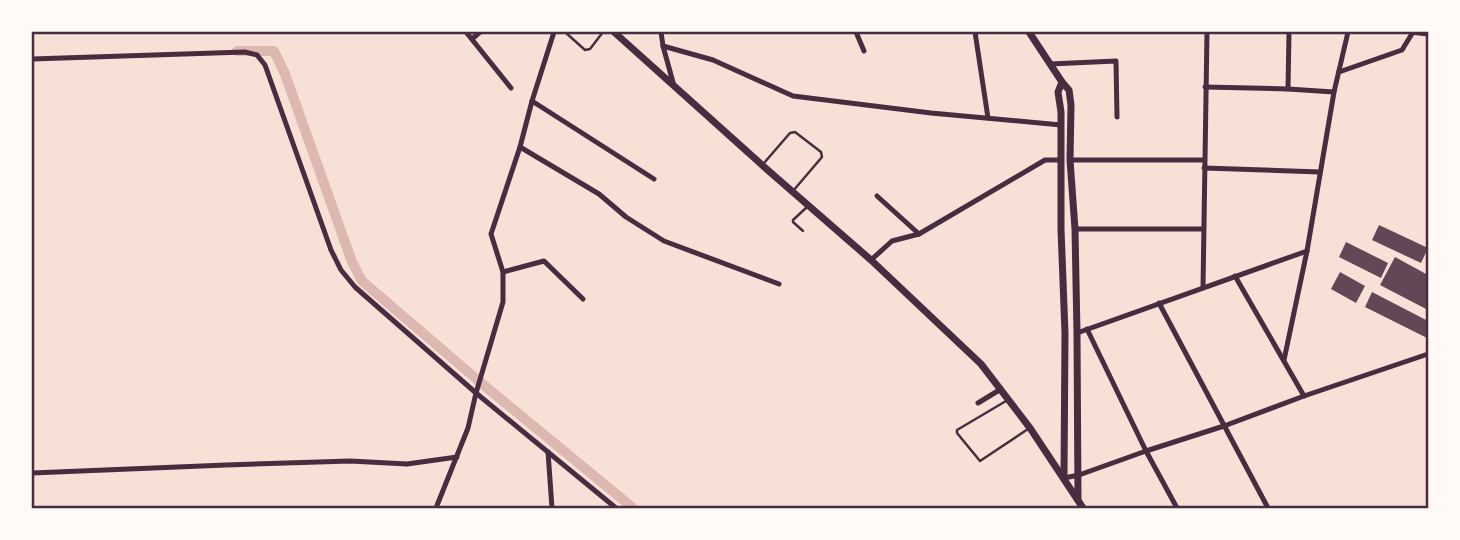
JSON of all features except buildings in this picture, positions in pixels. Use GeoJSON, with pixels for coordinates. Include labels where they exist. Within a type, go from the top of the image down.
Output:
{"type":"FeatureCollection","features":[{"type":"Feature","properties":{"kind":"main road"},"geometry":{"type":"LineString","coordinates":[[614,32],[871,260],[981,364],[1030,428],[1083,509]]}},
{"type":"Feature","properties":{"kind":"main road"},"geometry":{"type":"LineString","coordinates":[[1028,32],[1069,90],[1071,105],[1078,500]]}},
{"type":"Feature","properties":{"kind":"main road"},"geometry":{"type":"LineString","coordinates":[[1062,82],[1058,92],[1061,106],[1065,333],[1064,478]]}},
{"type":"Feature","properties":{"kind":"street"},"geometry":{"type":"LineString","coordinates":[[466,32],[511,88]]}},
{"type":"Feature","properties":{"kind":"street"},"geometry":{"type":"LineString","coordinates":[[472,39],[480,32]]}},
{"type":"Feature","properties":{"kind":"street"},"geometry":{"type":"LineString","coordinates":[[436,509],[468,428],[503,302],[503,272],[491,234],[554,32]]}},
{"type":"Feature","properties":{"kind":"street"},"geometry":{"type":"LineString","coordinates":[[661,32],[674,86]]}},
{"type":"Feature","properties":{"kind":"street"},"geometry":{"type":"LineString","coordinates":[[856,32],[864,51]]}},
{"type":"Feature","properties":{"kind":"street"},"geometry":{"type":"LineString","coordinates":[[975,32],[988,118]]}},
{"type":"Feature","properties":{"kind":"street"},"geometry":{"type":"LineString","coordinates":[[1203,288],[1207,32]]}},
{"type":"Feature","properties":{"kind":"street"},"geometry":{"type":"LineString","coordinates":[[1288,89],[1289,32]]}},
{"type":"Feature","properties":{"kind":"street"},"geometry":{"type":"LineString","coordinates":[[1284,360],[1307,251],[1334,92],[1348,32]]}},
{"type":"Feature","properties":{"kind":"street"},"geometry":{"type":"LineString","coordinates":[[1338,72],[1402,50],[1412,32],[1429,34]]}},
{"type":"Feature","properties":{"kind":"street"},"geometry":{"type":"LineString","coordinates":[[663,46],[713,60],[793,96],[1061,125]]}},
{"type":"Feature","properties":{"kind":"street"},"geometry":{"type":"LineString","coordinates":[[32,59],[245,52],[257,55],[265,65],[331,250],[341,270],[355,287],[616,509]]}},
{"type":"Feature","properties":{"kind":"street"},"geometry":{"type":"LineString","coordinates":[[1050,64],[1116,61],[1117,117]]}},
{"type":"Feature","properties":{"kind":"street"},"geometry":{"type":"LineString","coordinates":[[1205,87],[1334,92]]}},
{"type":"Feature","properties":{"kind":"street"},"geometry":{"type":"LineString","coordinates":[[532,101],[654,178]]}},
{"type":"Feature","properties":{"kind":"street"},"geometry":{"type":"LineString","coordinates":[[520,147],[599,194],[626,217],[664,240],[779,284]]}},
{"type":"Feature","properties":{"kind":"street"},"geometry":{"type":"LineString","coordinates":[[871,260],[892,241],[919,234],[1045,160],[1060,160]]}},
{"type":"Feature","properties":{"kind":"street"},"geometry":{"type":"LineString","coordinates":[[1070,160],[1204,160]]}},
{"type":"Feature","properties":{"kind":"street"},"geometry":{"type":"LineString","coordinates":[[1204,168],[1320,172]]}},
{"type":"Feature","properties":{"kind":"street"},"geometry":{"type":"LineString","coordinates":[[877,195],[919,234]]}},
{"type":"Feature","properties":{"kind":"street"},"geometry":{"type":"LineString","coordinates":[[1075,229],[1203,229]]}},
{"type":"Feature","properties":{"kind":"street"},"geometry":{"type":"LineString","coordinates":[[1077,333],[1307,251]]}},
{"type":"Feature","properties":{"kind":"street"},"geometry":{"type":"LineString","coordinates":[[503,272],[544,261],[583,299]]}},
{"type":"Feature","properties":{"kind":"street"},"geometry":{"type":"LineString","coordinates":[[1235,276],[1304,396]]}},
{"type":"Feature","properties":{"kind":"street"},"geometry":{"type":"LineString","coordinates":[[1159,303],[1268,509]]}},
{"type":"Feature","properties":{"kind":"street"},"geometry":{"type":"LineString","coordinates":[[1087,329],[1177,509]]}},
{"type":"Feature","properties":{"kind":"street"},"geometry":{"type":"LineString","coordinates":[[1064,478],[1224,426],[1429,354]]}},
{"type":"Feature","properties":{"kind":"street"},"geometry":{"type":"LineString","coordinates":[[978,403],[1001,388]]}},
{"type":"Feature","properties":{"kind":"street"},"geometry":{"type":"LineString","coordinates":[[548,452],[552,509]]}},
{"type":"Feature","properties":{"kind":"street"},"geometry":{"type":"LineString","coordinates":[[32,473],[350,461],[407,464],[457,457]]}},
{"type":"Feature","properties":{"kind":"lane"},"geometry":{"type":"LineString","coordinates":[[565,32],[585,50],[590,48],[603,32]]}},
{"type":"Feature","properties":{"kind":"lane"},"geometry":{"type":"LineString","coordinates":[[762,165],[792,132],[821,152],[822,157],[793,191]]}},
{"type":"Feature","properties":{"kind":"lane"},"geometry":{"type":"LineString","coordinates":[[803,231],[793,220],[809,205]]}},
{"type":"Feature","properties":{"kind":"lane"},"geometry":{"type":"LineString","coordinates":[[1009,400],[957,430],[957,433],[980,461],[1030,428]]}},
{"type":"Feature","properties":{"kind":"waterway"},"geometry":{"type":"LineString","coordinates":[[237,51],[274,51],[285,74],[352,262],[362,281],[633,508]]}}]}
